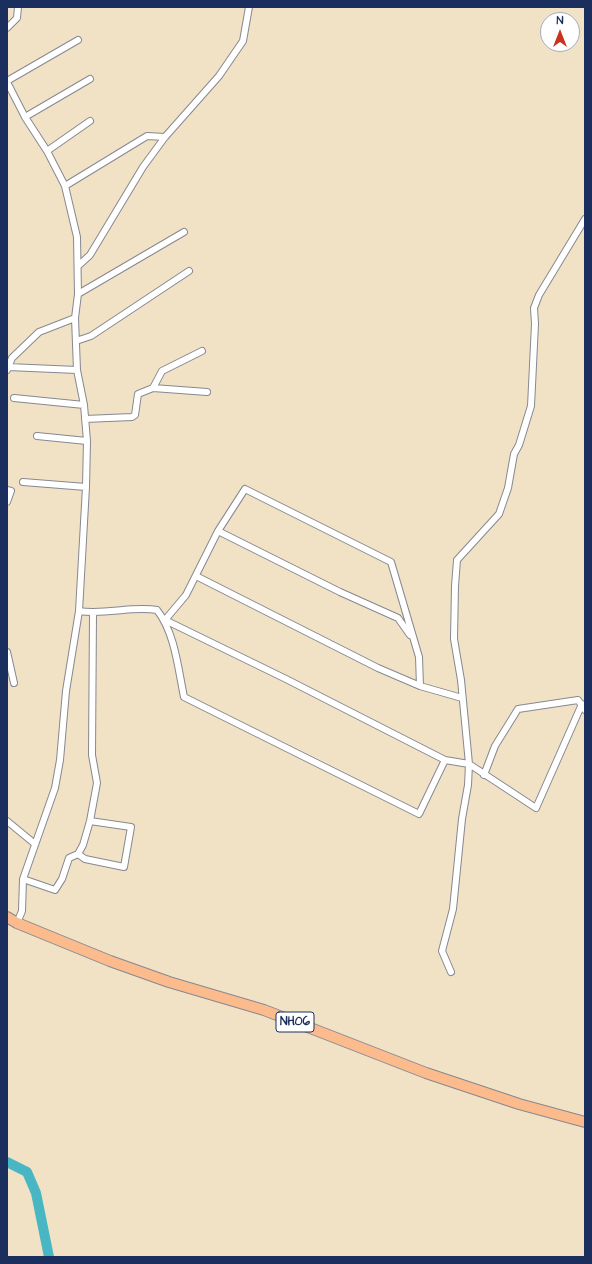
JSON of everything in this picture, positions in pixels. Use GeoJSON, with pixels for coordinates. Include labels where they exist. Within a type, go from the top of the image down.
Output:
{"type":"FeatureCollection","features":[{"type":"Feature","properties":{"kind":"main road","name":"NH06"},"geometry":{"type":"LineString","coordinates":[[7,917],[110,961],[169,982],[264,1010],[426,1073],[519,1104],[585,1122]]}},
{"type":"Feature","properties":{"kind":"street"},"geometry":{"type":"LineString","coordinates":[[7,28],[17,18],[18,7]]}},
{"type":"Feature","properties":{"kind":"street"},"geometry":{"type":"LineString","coordinates":[[78,266],[90,255],[143,167],[165,137],[219,76],[243,41],[249,7]]}},
{"type":"Feature","properties":{"kind":"street"},"geometry":{"type":"LineString","coordinates":[[18,923],[22,911],[23,879],[55,788],[60,760],[66,691],[79,611],[87,441],[84,405],[77,370],[75,318],[78,294],[77,237],[65,186],[7,81],[78,40]]}},
{"type":"Feature","properties":{"kind":"street"},"geometry":{"type":"LineString","coordinates":[[26,117],[90,79]]}},
{"type":"Feature","properties":{"kind":"street"},"geometry":{"type":"LineString","coordinates":[[47,151],[90,121]]}},
{"type":"Feature","properties":{"kind":"street"},"geometry":{"type":"LineString","coordinates":[[65,186],[146,136],[165,137]]}},
{"type":"Feature","properties":{"kind":"street"},"geometry":{"type":"LineString","coordinates":[[451,972],[442,951],[453,909],[462,819],[468,785],[469,764],[462,698],[462,680],[454,639],[457,560],[499,514],[508,488],[514,454],[520,445],[531,406],[536,324],[534,308],[539,295],[585,219]]}},
{"type":"Feature","properties":{"kind":"street"},"geometry":{"type":"LineString","coordinates":[[78,294],[184,232]]}},
{"type":"Feature","properties":{"kind":"street"},"geometry":{"type":"LineString","coordinates":[[76,341],[91,336],[189,271]]}},
{"type":"Feature","properties":{"kind":"street"},"geometry":{"type":"LineString","coordinates":[[75,318],[39,332],[12,358],[8,368],[77,370]]}},
{"type":"Feature","properties":{"kind":"street"},"geometry":{"type":"LineString","coordinates":[[153,388],[162,371],[202,351]]}},
{"type":"Feature","properties":{"kind":"street"},"geometry":{"type":"LineString","coordinates":[[85,419],[132,417],[135,415],[138,394],[153,388],[208,392]]}},
{"type":"Feature","properties":{"kind":"street"},"geometry":{"type":"LineString","coordinates":[[14,398],[84,405]]}},
{"type":"Feature","properties":{"kind":"street"},"geometry":{"type":"LineString","coordinates":[[37,436],[87,441]]}},
{"type":"Feature","properties":{"kind":"street"},"geometry":{"type":"LineString","coordinates":[[23,482],[86,487]]}},
{"type":"Feature","properties":{"kind":"street"},"geometry":{"type":"LineString","coordinates":[[7,490],[11,491],[7,502]]}},
{"type":"Feature","properties":{"kind":"street"},"geometry":{"type":"LineString","coordinates":[[165,620],[186,595],[218,532],[245,490],[391,562],[419,657],[420,686]]}},
{"type":"Feature","properties":{"kind":"street"},"geometry":{"type":"LineString","coordinates":[[218,532],[340,592],[398,618],[414,640]]}},
{"type":"Feature","properties":{"kind":"street"},"geometry":{"type":"LineString","coordinates":[[196,576],[378,668],[420,686],[462,698]]}},
{"type":"Feature","properties":{"kind":"street"},"geometry":{"type":"LineString","coordinates":[[79,611],[93,613],[143,608],[157,610],[165,620],[175,655],[184,697],[419,814],[445,760]]}},
{"type":"Feature","properties":{"kind":"street"},"geometry":{"type":"LineString","coordinates":[[23,879],[55,890],[62,879],[68,858],[78,854],[83,845],[90,821],[97,783],[92,755],[93,613]]}},
{"type":"Feature","properties":{"kind":"street"},"geometry":{"type":"LineString","coordinates":[[165,620],[286,679],[445,760],[469,764],[484,775],[536,808],[584,707],[578,700],[518,709],[495,746],[484,775]]}},
{"type":"Feature","properties":{"kind":"street"},"geometry":{"type":"LineString","coordinates":[[7,652],[14,683]]}},
{"type":"Feature","properties":{"kind":"street"},"geometry":{"type":"LineString","coordinates":[[7,821],[35,844]]}},
{"type":"Feature","properties":{"kind":"street"},"geometry":{"type":"LineString","coordinates":[[78,854],[85,859],[124,867],[131,827],[90,821]]}},
{"type":"Feature","properties":{"kind":"waterway"},"geometry":{"type":"LineString","coordinates":[[7,1162],[27,1172],[36,1193],[49,1257]]}}]}
